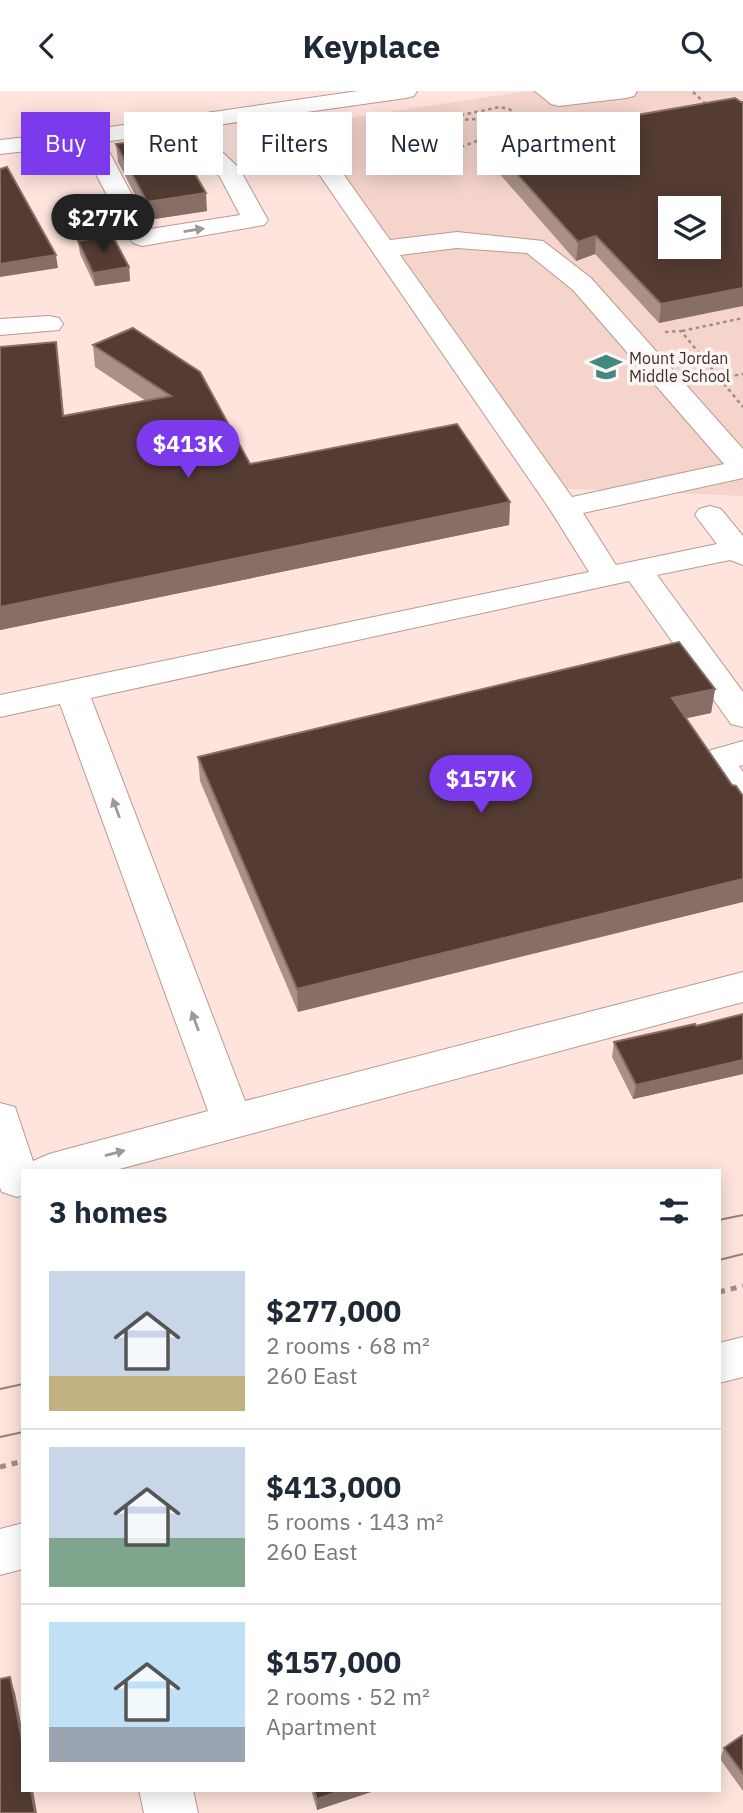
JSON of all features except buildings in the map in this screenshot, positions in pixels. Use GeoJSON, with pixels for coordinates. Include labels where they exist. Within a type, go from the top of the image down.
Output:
{"type":"FeatureCollection","features":[{"type":"Feature","properties":{"kind":"street"},"geometry":{"type":"LineString","coordinates":[[223,113],[285,109],[406,91]]}},
{"type":"Feature","properties":{"kind":"street"},"geometry":{"type":"LineString","coordinates":[[546,91],[559,99],[626,91]]}},
{"type":"Feature","properties":{"kind":"street"},"geometry":{"type":"LineString","coordinates":[[285,109],[564,508],[623,573],[743,716]]}},
{"type":"Feature","properties":{"kind":"street"},"geometry":{"type":"LineString","coordinates":[[109,175],[142,238],[255,220],[230,173],[223,167]]}},
{"type":"Feature","properties":{"kind":"street"},"geometry":{"type":"LineString","coordinates":[[383,249],[457,240],[534,246],[582,284],[743,468],[564,508]]}},
{"type":"Feature","properties":{"kind":"street"},"geometry":{"type":"LineString","coordinates":[[0,327],[48,324]]}},
{"type":"Feature","properties":{"kind":"street"},"geometry":{"type":"LineString","coordinates":[[0,706],[623,573],[740,553],[710,515]]}},
{"type":"Feature","properties":{"kind":"street"},"geometry":{"type":"LineString","coordinates":[[72,691],[232,1121]]}},
{"type":"Feature","properties":{"kind":"street"},"geometry":{"type":"LineString","coordinates":[[743,753],[716,760],[743,798]]}},
{"type":"Feature","properties":{"kind":"street"},"geometry":{"type":"LineString","coordinates":[[56,1169],[743,986]]}},
{"type":"Feature","properties":{"kind":"street"},"geometry":{"type":"LineString","coordinates":[[0,1119],[17,1179],[21,1178]]}},
{"type":"Feature","properties":{"kind":"street"},"geometry":{"type":"LineString","coordinates":[[721,1362],[743,1357]]}},
{"type":"Feature","properties":{"kind":"street"},"geometry":{"type":"LineString","coordinates":[[0,1552],[21,1547]]}},
{"type":"Feature","properties":{"kind":"street"},"geometry":{"type":"LineString","coordinates":[[166,1792],[171,1813]]}},
{"type":"Feature","properties":{"kind":"path"},"geometry":{"type":"LineString","coordinates":[[693,92],[714,112]]}},
{"type":"Feature","properties":{"kind":"path"},"geometry":{"type":"LineString","coordinates":[[463,113],[500,107],[513,112]]}},
{"type":"Feature","properties":{"kind":"path"},"geometry":{"type":"LineString","coordinates":[[681,331],[743,318]]}},
{"type":"Feature","properties":{"kind":"path"},"geometry":{"type":"LineString","coordinates":[[721,378],[743,374]]}},
{"type":"Feature","properties":{"kind":"path"},"geometry":{"type":"LineString","coordinates":[[721,1292],[743,1286]]}},
{"type":"Feature","properties":{"kind":"path"},"geometry":{"type":"LineString","coordinates":[[0,1467],[21,1462]]}},
{"type":"Feature","properties":{"kind":"shaded area","name":"Mount Jordan Middle School"},"geometry":{"type":"Polygon","coordinates":[[[528,91],[743,91],[743,496],[555,488],[329,175],[352,175],[352,117],[366,115],[366,175],[463,175],[463,112],[388,112],[528,91]]]}},
{"type":"Feature","properties":{"kind":"tram line"},"geometry":{"type":"LineString","coordinates":[[721,1220],[743,1215]]}},
{"type":"Feature","properties":{"kind":"tram line"},"geometry":{"type":"LineString","coordinates":[[721,1260],[743,1254]]}},
{"type":"Feature","properties":{"kind":"tram line"},"geometry":{"type":"LineString","coordinates":[[0,1389],[21,1384]]}},
{"type":"Feature","properties":{"kind":"tram line"},"geometry":{"type":"LineString","coordinates":[[0,1437],[21,1432]]}},
{"type":"Feature","properties":{"kind":"place","name":"Mount Jordan Middle School"},"geometry":{"type":"Point","coordinates":[606,367]}}]}
